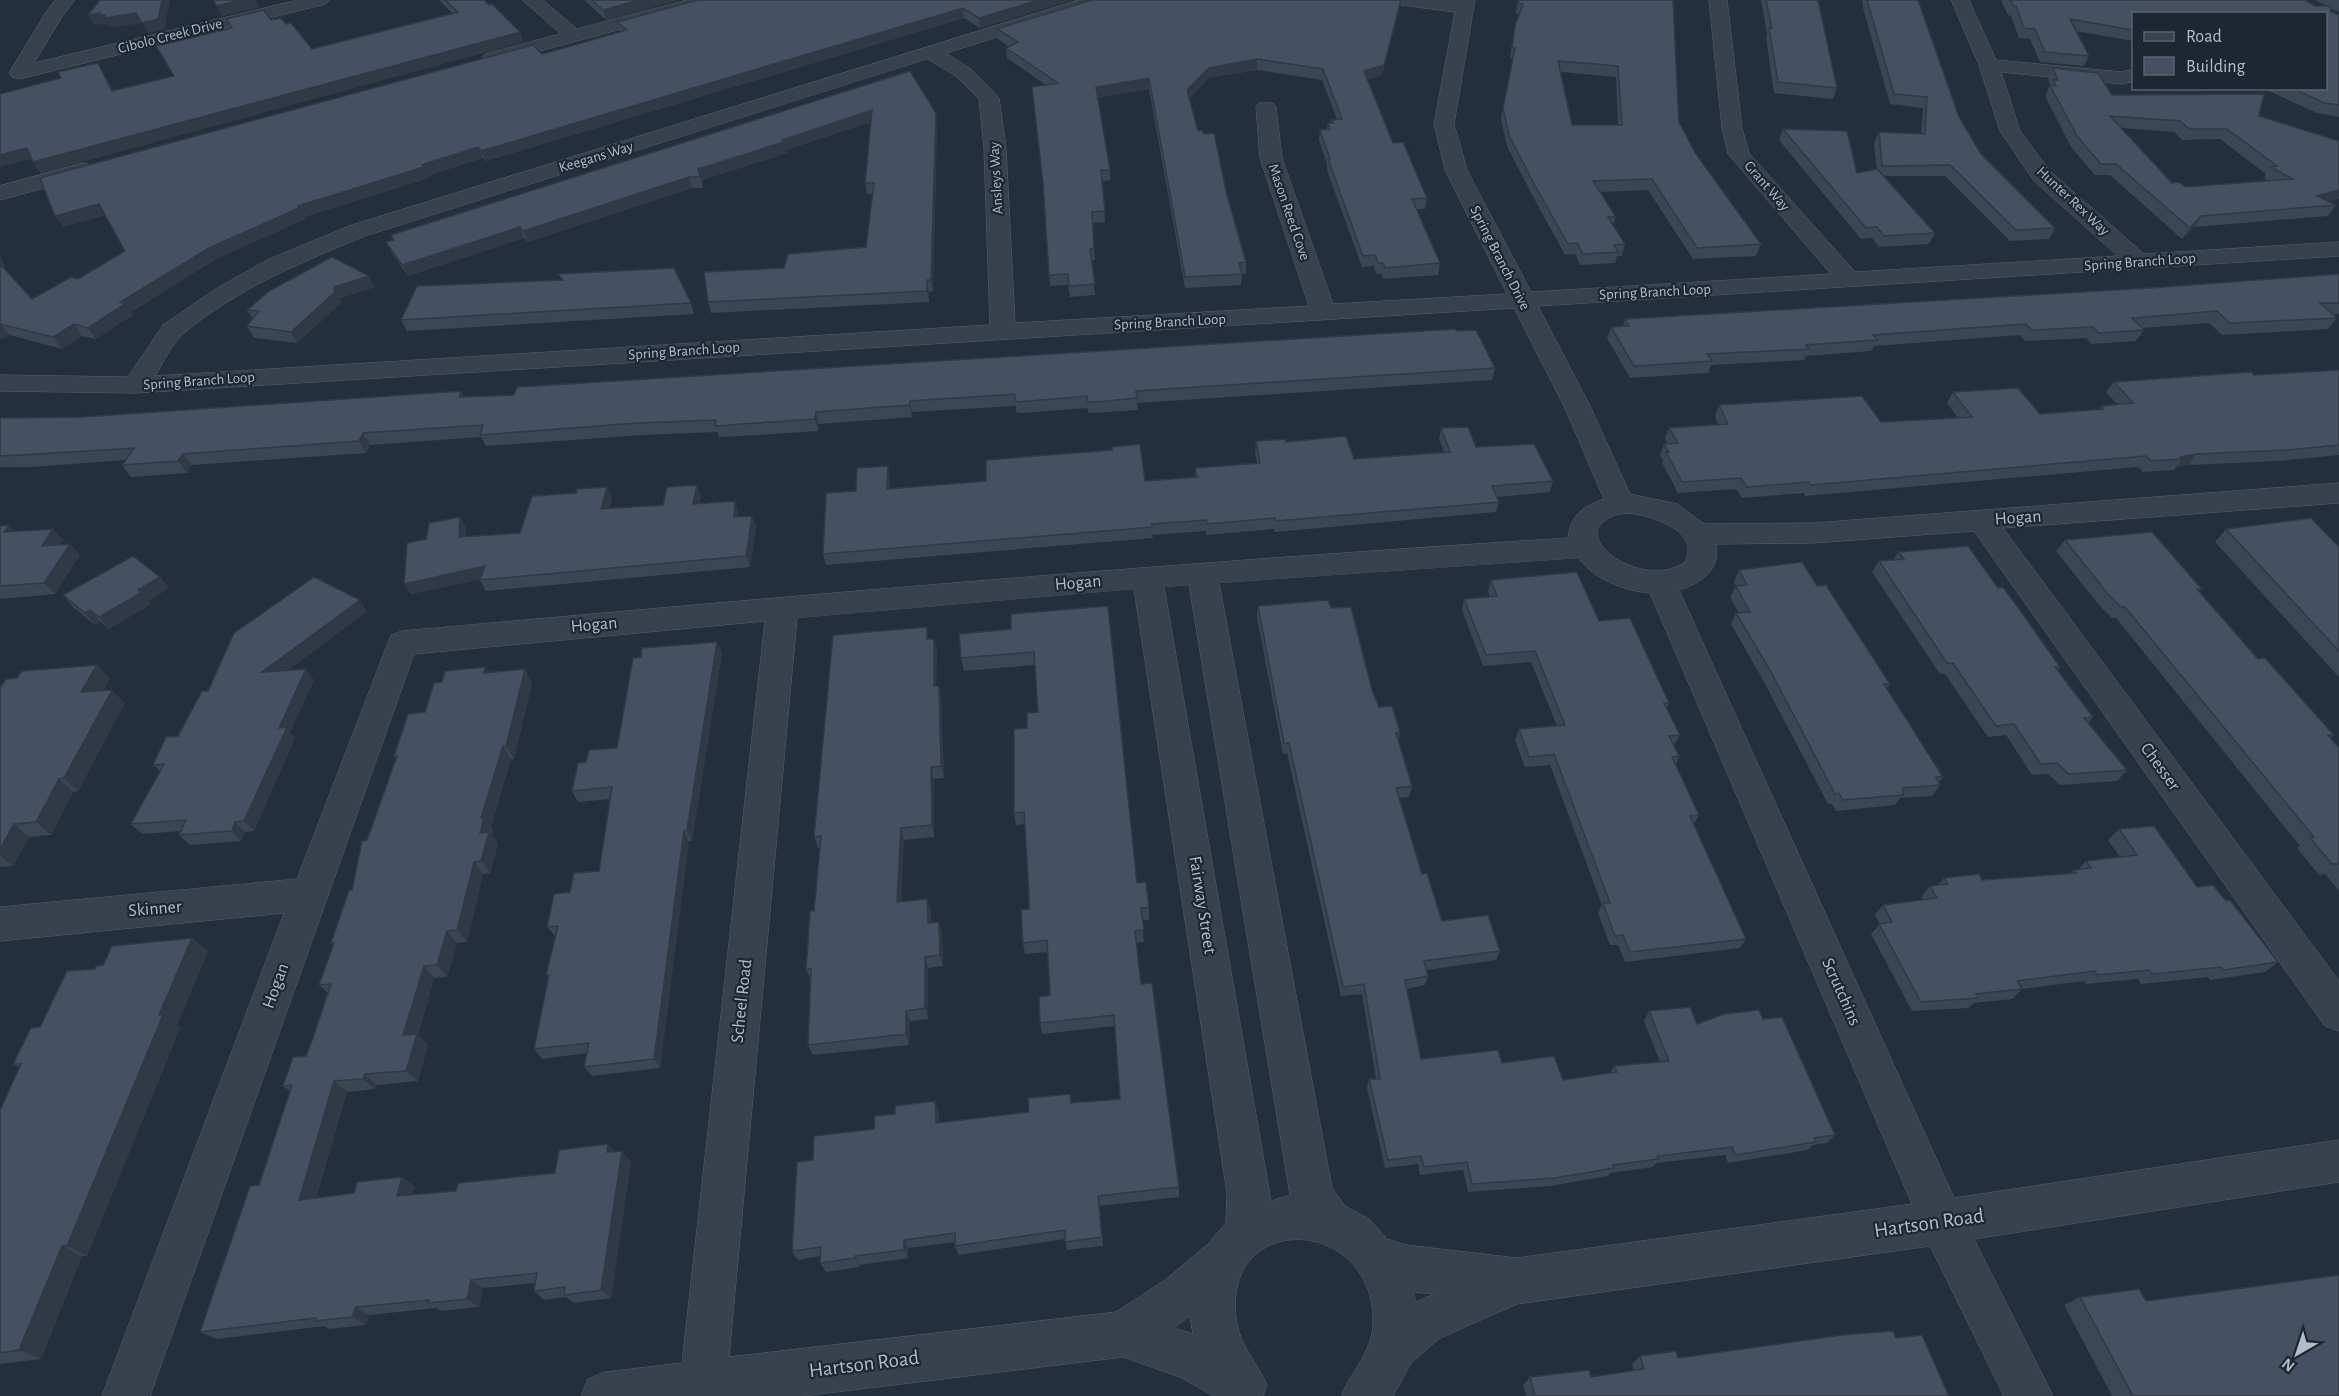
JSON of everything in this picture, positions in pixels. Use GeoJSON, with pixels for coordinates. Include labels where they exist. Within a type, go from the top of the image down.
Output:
{"type":"FeatureCollection","features":[{"type":"Feature","properties":{"kind":"street","name":"Cibolo Creek Drive"},"geometry":{"type":"LineString","coordinates":[[66,0],[55,12],[19,73],[320,0]]}},
{"type":"Feature","properties":{"kind":"street"},"geometry":{"type":"LineString","coordinates":[[532,0],[574,36]]}},
{"type":"Feature","properties":{"kind":"street"},"geometry":{"type":"LineString","coordinates":[[471,64],[708,0]]}},
{"type":"Feature","properties":{"kind":"street","name":"Keegans Way"},"geometry":{"type":"LineString","coordinates":[[136,385],[172,330],[226,293],[287,260],[357,231],[1098,0]]}},
{"type":"Feature","properties":{"kind":"street"},"geometry":{"type":"LineString","coordinates":[[1401,0],[1466,4]]}},
{"type":"Feature","properties":{"kind":"street","name":"Grant Way"},"geometry":{"type":"LineString","coordinates":[[1718,0],[1732,128],[1739,154],[1850,281]]}},
{"type":"Feature","properties":{"kind":"street","name":"Hunter Rex Way"},"geometry":{"type":"LineString","coordinates":[[1960,0],[1989,65],[2010,131],[2042,176],[2139,262]]}},
{"type":"Feature","properties":{"kind":"street","name":"Spring Branch Drive"},"geometry":{"type":"LineString","coordinates":[[1466,4],[1444,124],[1456,170],[1520,299],[1578,408],[1620,503]]}},
{"type":"Feature","properties":{"kind":"street","name":"Ansleys Way"},"geometry":{"type":"LineString","coordinates":[[932,53],[964,73],[990,98],[995,148],[1003,331]]}},
{"type":"Feature","properties":{"kind":"street"},"geometry":{"type":"LineString","coordinates":[[1989,65],[2122,78],[2132,75]]}},
{"type":"Feature","properties":{"kind":"street","name":"Mason Reed Cove"},"geometry":{"type":"LineString","coordinates":[[1266,107],[1271,158],[1324,314]]}},
{"type":"Feature","properties":{"kind":"street"},"geometry":{"type":"LineString","coordinates":[[0,193],[103,165]]}},
{"type":"Feature","properties":{"kind":"street","name":"Spring Branch Loop"},"geometry":{"type":"LineString","coordinates":[[0,383],[136,385],[1003,331],[1324,314],[1520,299],[1850,281],[2339,249]]}},
{"type":"Feature","properties":{"kind":"street"},"geometry":{"type":"LineString","coordinates":[[2328,494],[2339,518]]}},
{"type":"Feature","properties":{"kind":"street","name":"Hogan"},"geometry":{"type":"LineString","coordinates":[[1697,534],[1813,533],[2328,494]]}},
{"type":"Feature","properties":{"kind":"street"},"geometry":{"type":"LineString","coordinates":[[1620,503],[1637,503],[1664,510],[1686,522],[1697,534],[1703,548],[1702,561],[1694,572],[1680,580],[1661,584],[1642,582],[1608,570],[1586,547],[1582,535],[1585,523],[1592,514],[1604,507],[1620,503]]}},
{"type":"Feature","properties":{"kind":"street","name":"Chesser"},"geometry":{"type":"LineString","coordinates":[[1982,521],[2339,1012]]}},
{"type":"Feature","properties":{"kind":"street","name":"Hogan"},"geometry":{"type":"LineString","coordinates":[[126,1396],[402,643],[782,607],[1147,577],[1412,557],[1586,547]]}},
{"type":"Feature","properties":{"kind":"street"},"geometry":{"type":"LineString","coordinates":[[1202,574],[1312,1196],[1330,1223],[1361,1242],[1374,1256],[1392,1290],[1397,1328],[1394,1347],[1388,1366],[1365,1396]]}},
{"type":"Feature","properties":{"kind":"street","name":"Fairway Street"},"geometry":{"type":"LineString","coordinates":[[1147,577],[1250,1193],[1236,1247],[1217,1276],[1211,1314],[1221,1352],[1249,1391]]}},
{"type":"Feature","properties":{"kind":"street","name":"Scrutchins"},"geometry":{"type":"LineString","coordinates":[[1661,584],[1942,1222],[2029,1396]]}},
{"type":"Feature","properties":{"kind":"street","name":"Scheel Road"},"geometry":{"type":"LineString","coordinates":[[703,1390],[782,607]]}},
{"type":"Feature","properties":{"kind":"street","name":"Skinner"},"geometry":{"type":"LineString","coordinates":[[0,924],[310,894]]}},
{"type":"Feature","properties":{"kind":"street","name":"Hartson Road"},"geometry":{"type":"LineString","coordinates":[[1374,1256],[1406,1268],[1517,1281],[1942,1222],[2339,1161]]}},
{"type":"Feature","properties":{"kind":"street","name":"Hartson Road"},"geometry":{"type":"LineString","coordinates":[[605,1396],[703,1390],[1123,1334],[1181,1296],[1262,1225],[1287,1218],[1312,1218],[1330,1223]]}},
{"type":"Feature","properties":{"kind":"street","name":"Hartson Road"},"geometry":{"type":"LineString","coordinates":[[1394,1347],[1424,1322],[1517,1281]]}},
{"type":"Feature","properties":{"kind":"street","name":"Hartson Road"},"geometry":{"type":"LineString","coordinates":[[1123,1334],[1191,1357],[1249,1391]]}},
{"type":"Feature","properties":{"kind":"building"},"geometry":{"type":"Polygon","coordinates":[[[100,0],[162,0],[158,19],[142,23],[136,13],[104,18],[105,15],[100,15],[100,13],[88,15],[100,0]]]}},
{"type":"Feature","properties":{"kind":"building"},"geometry":{"type":"Polygon","coordinates":[[[213,0],[241,0],[217,6],[213,0]]]}},
{"type":"Feature","properties":{"kind":"building"},"geometry":{"type":"Polygon","coordinates":[[[445,0],[484,0],[489,5],[492,4],[520,32],[33,162],[27,148],[0,155],[0,94],[61,78],[58,72],[98,63],[112,91],[174,76],[156,46],[232,28],[226,19],[264,10],[271,20],[281,18],[286,24],[291,23],[312,49],[458,12],[445,0]]]}},
{"type":"Feature","properties":{"kind":"building"},"geometry":{"type":"Polygon","coordinates":[[[592,0],[639,0],[603,10],[592,0]]]}},
{"type":"Feature","properties":{"kind":"building"},"geometry":{"type":"Polygon","coordinates":[[[698,0],[1039,0],[979,18],[963,8],[481,151],[478,147],[422,165],[424,167],[298,206],[299,208],[209,248],[120,302],[125,304],[88,328],[74,324],[53,337],[0,324],[0,264],[32,299],[71,277],[78,279],[125,251],[99,204],[55,216],[40,178],[533,45],[542,54],[627,30],[617,22],[698,0]]]}},
{"type":"Feature","properties":{"kind":"building"},"geometry":{"type":"Polygon","coordinates":[[[1092,0],[1401,0],[1384,65],[1364,71],[1393,143],[1403,142],[1427,198],[1412,199],[1440,263],[1385,268],[1383,263],[1378,263],[1375,255],[1363,256],[1320,130],[1330,129],[1328,123],[1333,123],[1331,120],[1342,119],[1323,69],[1257,59],[1209,68],[1187,90],[1198,131],[1202,130],[1204,134],[1214,133],[1227,195],[1246,262],[1239,263],[1242,274],[1185,277],[1149,78],[1096,87],[1110,170],[1101,170],[1105,211],[1092,212],[1094,249],[1090,249],[1095,284],[1069,286],[1068,274],[1049,275],[1043,184],[1032,87],[1058,83],[1006,48],[1018,42],[997,29],[1092,0]]]}},
{"type":"Feature","properties":{"kind":"building"},"geometry":{"type":"Polygon","coordinates":[[[1519,0],[1673,0],[1679,122],[1696,154],[1761,244],[1697,248],[1652,179],[1593,181],[1616,217],[1608,217],[1625,244],[1614,245],[1618,252],[1583,254],[1577,243],[1568,244],[1509,135],[1503,108],[1515,48],[1512,48],[1515,26],[1523,4],[1518,4],[1519,0]],[[1558,61],[1572,125],[1622,125],[1618,66],[1558,61]]]}},
{"type":"Feature","properties":{"kind":"building"},"geometry":{"type":"Polygon","coordinates":[[[1766,0],[1818,0],[1837,88],[1778,82],[1769,28],[1772,28],[1766,0]]]}},
{"type":"Feature","properties":{"kind":"building"},"geometry":{"type":"Polygon","coordinates":[[[1867,0],[1918,0],[1959,117],[1981,154],[2055,228],[2016,230],[1950,165],[1882,166],[1879,132],[1925,134],[1927,97],[1894,94],[1867,0]]]}},
{"type":"Feature","properties":{"kind":"building"},"geometry":{"type":"Polygon","coordinates":[[[2010,0],[2305,0],[2315,6],[2330,6],[2331,12],[2339,15],[2339,105],[2324,103],[2296,90],[2327,90],[2327,12],[2132,12],[2132,30],[2070,19],[2089,56],[2045,52],[2035,29],[2024,28],[2016,6],[2010,0]]]}},
{"type":"Feature","properties":{"kind":"building"},"geometry":{"type":"Polygon","coordinates":[[[2053,68],[2098,73],[2112,95],[2264,94],[2259,116],[2339,141],[2339,190],[2317,196],[2336,205],[2201,216],[2190,228],[2116,164],[2101,164],[2077,136],[2050,85],[2056,86],[2053,80],[2058,80],[2053,68]],[[2110,116],[2172,183],[2179,182],[2185,187],[2293,179],[2271,167],[2277,166],[2227,129],[2189,129],[2180,121],[2110,116]]]}},
{"type":"Feature","properties":{"kind":"building"},"geometry":{"type":"Polygon","coordinates":[[[910,71],[936,113],[931,280],[927,280],[927,291],[708,302],[704,272],[784,268],[788,254],[866,247],[874,183],[865,183],[872,110],[782,140],[784,142],[698,169],[700,177],[689,177],[523,231],[520,227],[402,265],[386,242],[394,240],[391,235],[910,71]]]}},
{"type":"Feature","properties":{"kind":"building"},"geometry":{"type":"Polygon","coordinates":[[[1783,129],[1847,131],[1857,173],[1877,169],[1935,233],[1884,236],[1877,227],[1866,228],[1783,129]]]}},
{"type":"Feature","properties":{"kind":"building"},"geometry":{"type":"Polygon","coordinates":[[[332,257],[369,276],[334,287],[335,292],[291,332],[247,326],[259,311],[247,310],[269,291],[332,257]]]}},
{"type":"Feature","properties":{"kind":"building"},"geometry":{"type":"Polygon","coordinates":[[[674,268],[691,303],[401,320],[417,286],[563,280],[558,274],[674,268]]]}},
{"type":"Feature","properties":{"kind":"building"},"geometry":{"type":"Polygon","coordinates":[[[2339,274],[2339,303],[2320,303],[2337,318],[2230,323],[2217,311],[2132,318],[2144,330],[2099,333],[2093,327],[2032,330],[2026,324],[1873,335],[1877,340],[1806,345],[1809,349],[1707,354],[1712,361],[1634,366],[1611,327],[1629,326],[1625,319],[2149,288],[2339,274]]]}},
{"type":"Feature","properties":{"kind":"building"},"geometry":{"type":"Polygon","coordinates":[[[1455,329],[1456,331],[1476,330],[1495,368],[1136,391],[1137,398],[1107,401],[1088,402],[1087,396],[1018,402],[1015,400],[1015,394],[910,401],[910,405],[816,412],[815,419],[715,426],[716,420],[638,423],[480,435],[483,425],[363,433],[359,441],[183,454],[178,461],[122,465],[134,448],[0,456],[0,418],[83,417],[461,391],[459,397],[514,395],[517,387],[1455,329]]]}},
{"type":"Feature","properties":{"kind":"building"},"geometry":{"type":"Polygon","coordinates":[[[2339,370],[2339,445],[2196,454],[2180,457],[2182,459],[2151,461],[2146,456],[1811,485],[1809,482],[1747,487],[1741,478],[1682,482],[1664,444],[1678,443],[1669,428],[1728,424],[1719,405],[1862,396],[1881,422],[1972,417],[1953,392],[2018,388],[2040,414],[2103,409],[2101,406],[2133,403],[2114,382],[2251,372],[2254,375],[2339,370]]]}},
{"type":"Feature","properties":{"kind":"building"},"geometry":{"type":"Polygon","coordinates":[[[1468,427],[1476,447],[1534,444],[1553,481],[1492,486],[1499,502],[1276,521],[1275,518],[1207,524],[1206,520],[1152,524],[1152,527],[823,554],[826,493],[856,491],[857,468],[888,466],[887,489],[986,481],[986,460],[1112,450],[1112,447],[1140,444],[1145,481],[1197,477],[1195,468],[1260,463],[1256,441],[1286,439],[1286,442],[1346,436],[1354,459],[1450,452],[1441,428],[1468,427]]]}},
{"type":"Feature","properties":{"kind":"building"},"geometry":{"type":"Polygon","coordinates":[[[697,485],[693,504],[735,501],[734,517],[752,516],[746,556],[480,580],[485,566],[404,584],[407,543],[426,539],[429,523],[460,517],[459,537],[520,533],[532,496],[576,493],[577,489],[607,487],[601,509],[663,505],[667,487],[697,485]]]}},
{"type":"Feature","properties":{"kind":"building"},"geometry":{"type":"Polygon","coordinates":[[[2311,518],[2339,547],[2339,651],[2226,529],[2311,518]]]}},
{"type":"Feature","properties":{"kind":"building"},"geometry":{"type":"Polygon","coordinates":[[[9,525],[4,532],[53,529],[42,546],[70,544],[44,583],[0,586],[0,526],[9,525]]]}},
{"type":"Feature","properties":{"kind":"building"},"geometry":{"type":"Polygon","coordinates":[[[2152,532],[2202,589],[2197,589],[2258,659],[2265,658],[2334,735],[2328,735],[2339,748],[2339,864],[2332,864],[2310,838],[2314,837],[2125,607],[2121,607],[2108,594],[2065,540],[2152,532]]]}},
{"type":"Feature","properties":{"kind":"building"},"geometry":{"type":"Polygon","coordinates":[[[1968,546],[1998,588],[2003,587],[2022,613],[2060,667],[2055,667],[2093,717],[2084,718],[2127,770],[2069,774],[2057,763],[2041,764],[2014,724],[1996,726],[1953,663],[1947,663],[1879,561],[1904,559],[1898,552],[1968,546]]]}},
{"type":"Feature","properties":{"kind":"building"},"geometry":{"type":"Polygon","coordinates":[[[133,556],[160,577],[138,590],[141,593],[99,617],[90,610],[85,613],[63,595],[133,556]]]}},
{"type":"Feature","properties":{"kind":"building"},"geometry":{"type":"Polygon","coordinates":[[[1802,562],[1817,586],[1826,585],[1890,684],[1884,684],[1943,777],[1936,777],[1940,785],[1903,788],[1903,795],[1843,800],[1839,793],[1835,794],[1770,670],[1736,613],[1750,612],[1736,586],[1747,585],[1739,570],[1802,562]]]}},
{"type":"Feature","properties":{"kind":"building"},"geometry":{"type":"Polygon","coordinates":[[[1577,572],[1599,621],[1630,618],[1669,703],[1664,703],[1680,735],[1669,736],[1679,756],[1672,757],[1699,815],[1690,816],[1746,939],[1630,952],[1623,935],[1615,936],[1603,903],[1610,903],[1554,754],[1529,757],[1519,729],[1565,725],[1535,651],[1486,655],[1464,599],[1497,596],[1491,580],[1577,572]]]}},
{"type":"Feature","properties":{"kind":"building"},"geometry":{"type":"Polygon","coordinates":[[[314,577],[360,600],[262,672],[306,669],[279,728],[287,727],[244,821],[235,822],[232,831],[179,835],[186,820],[131,824],[164,764],[153,765],[166,737],[178,736],[202,691],[208,691],[234,633],[314,577]]]}},
{"type":"Feature","properties":{"kind":"building"},"geometry":{"type":"Polygon","coordinates":[[[1328,600],[1331,608],[1351,607],[1372,690],[1379,707],[1392,706],[1400,732],[1396,733],[1412,786],[1396,788],[1422,874],[1427,873],[1442,921],[1488,915],[1500,951],[1424,961],[1428,976],[1405,980],[1421,1059],[1498,1050],[1502,1063],[1554,1056],[1563,1080],[1617,1072],[1614,1066],[1669,1061],[1649,1011],[1690,1007],[1697,1024],[1724,1014],[1759,1010],[1763,1019],[1782,1017],[1835,1135],[1814,1138],[1816,1142],[1735,1155],[1732,1147],[1657,1156],[1659,1159],[1613,1165],[1614,1168],[1555,1178],[1472,1184],[1467,1162],[1424,1167],[1421,1156],[1388,1160],[1369,1079],[1380,1079],[1364,984],[1343,987],[1289,743],[1284,743],[1258,606],[1328,600]]]}},
{"type":"Feature","properties":{"kind":"building"},"geometry":{"type":"Polygon","coordinates":[[[1108,606],[1137,883],[1146,882],[1149,908],[1141,908],[1144,930],[1135,931],[1141,984],[1152,983],[1179,1187],[1098,1196],[1102,1237],[1065,1242],[1065,1230],[955,1246],[955,1233],[904,1240],[904,1250],[820,1263],[821,1247],[792,1251],[797,1162],[813,1160],[814,1136],[874,1129],[875,1116],[895,1114],[895,1106],[935,1101],[936,1123],[1029,1112],[1028,1098],[1070,1094],[1071,1103],[1120,1099],[1114,1015],[1040,1023],[1039,997],[1050,995],[1047,940],[1023,943],[1021,910],[1029,909],[1029,894],[1024,812],[1014,813],[1014,729],[1027,728],[1027,713],[1038,712],[1034,652],[961,658],[959,634],[1011,629],[1011,614],[1108,606]]]}},
{"type":"Feature","properties":{"kind":"building"},"geometry":{"type":"Polygon","coordinates":[[[927,627],[927,639],[934,639],[934,686],[939,686],[941,766],[931,767],[932,825],[901,828],[897,902],[927,899],[928,923],[939,922],[940,955],[925,957],[925,1008],[906,1011],[906,1034],[808,1045],[811,969],[806,969],[810,911],[814,911],[821,836],[814,837],[833,635],[927,627]]]}},
{"type":"Feature","properties":{"kind":"building"},"geometry":{"type":"Polygon","coordinates":[[[717,642],[687,830],[684,831],[654,1059],[584,1067],[589,1043],[534,1049],[549,975],[546,975],[558,926],[547,927],[554,894],[570,892],[574,873],[599,871],[612,787],[572,791],[578,763],[586,762],[589,750],[617,748],[633,658],[641,657],[642,648],[717,642]]]}},
{"type":"Feature","properties":{"kind":"building"},"geometry":{"type":"Polygon","coordinates":[[[97,665],[81,692],[112,690],[64,778],[59,779],[36,822],[14,824],[0,849],[0,688],[6,679],[17,678],[22,671],[97,665]]]}},
{"type":"Feature","properties":{"kind":"building"},"geometry":{"type":"Polygon","coordinates":[[[485,667],[484,673],[525,669],[506,746],[503,746],[481,818],[484,818],[480,833],[489,832],[481,861],[474,862],[457,930],[447,931],[437,965],[424,966],[403,1035],[417,1034],[406,1071],[365,1074],[363,1079],[334,1081],[299,1200],[354,1193],[357,1182],[402,1177],[397,1196],[456,1191],[458,1183],[555,1173],[559,1150],[608,1144],[607,1152],[622,1151],[601,1290],[564,1295],[565,1287],[534,1291],[537,1273],[471,1280],[467,1299],[356,1307],[352,1317],[315,1321],[316,1318],[200,1332],[250,1186],[259,1185],[292,1085],[283,1086],[293,1057],[306,1056],[314,1035],[331,984],[319,985],[334,943],[331,943],[349,890],[352,890],[362,841],[367,840],[397,756],[394,756],[408,714],[425,712],[434,683],[442,682],[445,671],[485,667]]]}},
{"type":"Feature","properties":{"kind":"building"},"geometry":{"type":"Polygon","coordinates":[[[2154,826],[2197,887],[2213,885],[2226,901],[2230,900],[2278,962],[2223,970],[2221,967],[2153,974],[2149,970],[2097,975],[2095,971],[2017,981],[2022,989],[1976,994],[1978,998],[1921,1002],[1879,924],[1892,922],[1883,905],[1937,898],[1930,886],[1948,884],[1944,878],[1979,874],[1982,880],[2076,873],[2074,870],[2091,868],[2086,861],[2137,855],[2119,829],[2154,826]]]}},
{"type":"Feature","properties":{"kind":"building"},"geometry":{"type":"Polygon","coordinates":[[[192,938],[159,1015],[163,1015],[67,1246],[62,1246],[19,1350],[0,1353],[0,1110],[21,1064],[13,1064],[31,1028],[40,1027],[67,971],[95,969],[96,966],[103,965],[112,946],[192,938]]]}},
{"type":"Feature","properties":{"kind":"building"},"geometry":{"type":"Polygon","coordinates":[[[2339,1275],[2339,1396],[2133,1396],[2080,1297],[2139,1289],[2146,1301],[2339,1275]]]}},
{"type":"Feature","properties":{"kind":"building"},"geometry":{"type":"Polygon","coordinates":[[[1893,1331],[1896,1338],[1922,1335],[1949,1396],[1535,1396],[1530,1377],[1589,1370],[1591,1377],[1644,1369],[1640,1356],[1676,1351],[1678,1358],[1842,1335],[1893,1331]]]}}]}
